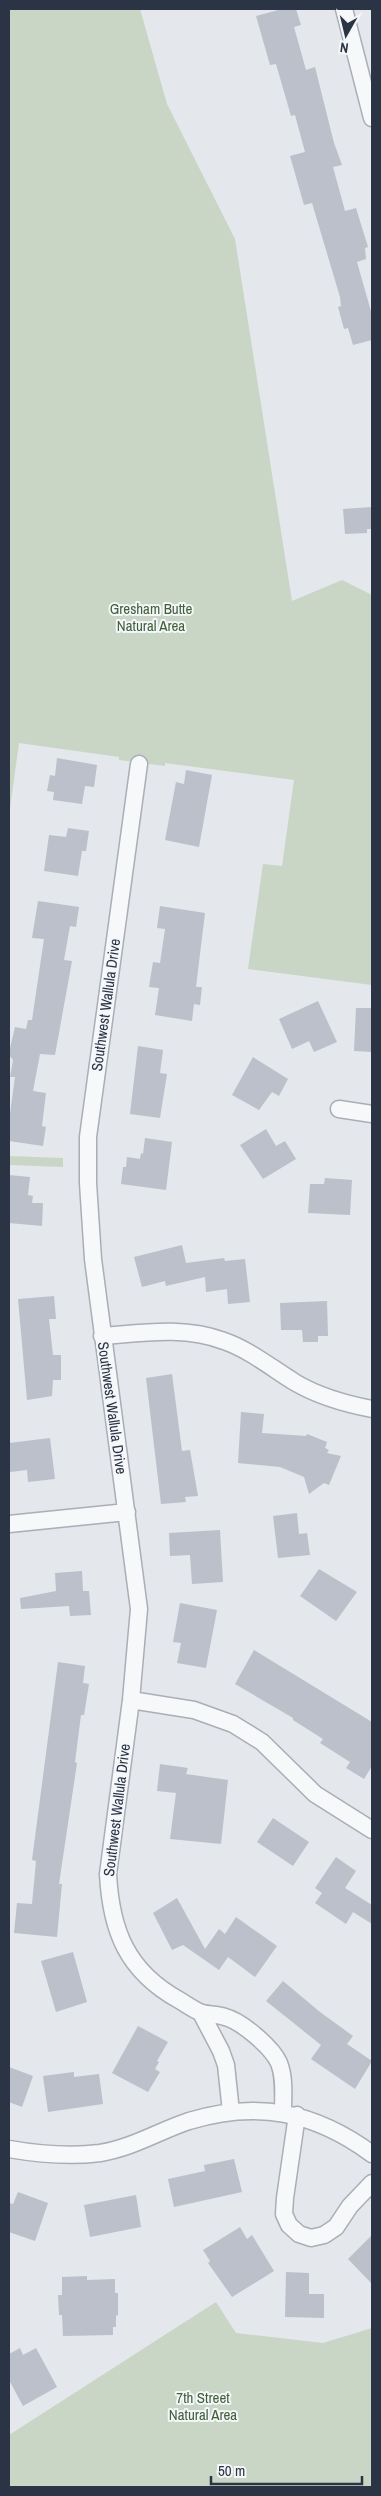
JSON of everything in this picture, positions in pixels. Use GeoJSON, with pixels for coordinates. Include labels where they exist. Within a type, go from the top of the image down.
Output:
{"type":"FeatureCollection","features":[{"type":"Feature","properties":{"kind":"street"},"geometry":{"type":"LineString","coordinates":[[344,9],[372,118]]}},
{"type":"Feature","properties":{"kind":"street","name":"Southwest Wallula Drive"},"geometry":{"type":"LineString","coordinates":[[139,764],[88,1137],[89,1207],[102,1336],[139,1609],[131,1700],[108,1874],[111,1906],[124,1947],[133,1963],[162,1991],[201,2012],[226,2017],[244,2027],[264,2043],[279,2062],[290,2114],[284,2214],[289,2225],[299,2234],[311,2238],[324,2235],[336,2227],[350,2206],[372,2182]]}},
{"type":"Feature","properties":{"kind":"street"},"geometry":{"type":"LineString","coordinates":[[339,1109],[372,1114]]}},
{"type":"Feature","properties":{"kind":"street"},"geometry":{"type":"LineString","coordinates":[[102,1336],[167,1331],[195,1333],[225,1341],[316,1392],[372,1409]]}},
{"type":"Feature","properties":{"kind":"street"},"geometry":{"type":"LineString","coordinates":[[9,1524],[127,1512]]}},
{"type":"Feature","properties":{"kind":"street"},"geometry":{"type":"LineString","coordinates":[[131,1700],[194,1710],[233,1724],[262,1742],[315,1794],[372,1830]]}},
{"type":"Feature","properties":{"kind":"street"},"geometry":{"type":"LineString","coordinates":[[201,2012],[222,2051],[226,2065],[232,2112]]}},
{"type":"Feature","properties":{"kind":"street"},"geometry":{"type":"LineString","coordinates":[[9,2149],[69,2154],[100,2152],[127,2146],[189,2121],[232,2112],[256,2110],[290,2114],[334,2130],[372,2154]]}},
{"type":"Feature","properties":{"kind":"green space","name":"Gresham Butte Natural Area"},"geometry":{"type":"Polygon","coordinates":[[[9,9],[140,9],[167,104],[235,239],[292,601],[342,580],[372,595],[372,985],[248,969],[263,864],[282,866],[294,780],[165,763],[165,766],[119,760],[119,757],[19,743],[9,816],[9,9]]]}},
{"type":"Feature","properties":{"kind":"green space"},"geometry":{"type":"Polygon","coordinates":[[[9,1156],[63,1158],[63,1167],[9,1165],[9,1156]]]}},
{"type":"Feature","properties":{"kind":"green space","name":"7th Street Natural Area"},"geometry":{"type":"Polygon","coordinates":[[[216,2302],[236,2333],[323,2343],[372,2328],[372,2487],[9,2487],[9,2435],[216,2302]]]}},
{"type":"Feature","properties":{"kind":"building"},"geometry":{"type":"Polygon","coordinates":[[[282,9],[296,9],[301,25],[294,27],[306,70],[315,67],[334,143],[342,165],[333,167],[345,211],[356,208],[368,247],[365,248],[366,259],[357,262],[372,315],[372,340],[353,345],[348,328],[344,329],[338,307],[341,306],[340,297],[312,203],[304,205],[290,156],[305,152],[295,115],[291,116],[276,64],[270,65],[256,16],[282,9]]]}},
{"type":"Feature","properties":{"kind":"building"},"geometry":{"type":"Polygon","coordinates":[[[372,507],[372,529],[367,529],[367,533],[345,534],[343,509],[372,507]]]}},
{"type":"Feature","properties":{"kind":"building"},"geometry":{"type":"Polygon","coordinates":[[[57,758],[97,765],[94,787],[85,786],[82,804],[53,800],[54,792],[47,791],[50,775],[55,776],[57,758]]]}},
{"type":"Feature","properties":{"kind":"building"},"geometry":{"type":"Polygon","coordinates":[[[186,770],[212,775],[199,847],[165,840],[176,782],[184,784],[186,770]]]}},
{"type":"Feature","properties":{"kind":"building"},"geometry":{"type":"Polygon","coordinates":[[[68,828],[89,831],[86,851],[82,851],[78,876],[44,871],[49,835],[66,837],[68,828]]]}},
{"type":"Feature","properties":{"kind":"building"},"geometry":{"type":"Polygon","coordinates":[[[38,901],[79,907],[76,927],[70,926],[64,960],[72,961],[55,1055],[40,1054],[33,1091],[46,1093],[42,1126],[46,1127],[43,1146],[9,1141],[9,1121],[15,1077],[10,1077],[13,1060],[9,1055],[10,1048],[15,1027],[26,1029],[28,1020],[32,1020],[44,939],[32,938],[38,901]]]}},
{"type":"Feature","properties":{"kind":"building"},"geometry":{"type":"Polygon","coordinates":[[[160,906],[205,913],[196,987],[202,987],[200,1005],[194,1004],[192,1021],[155,1015],[159,988],[149,987],[153,962],[160,963],[165,929],[157,928],[160,906]]]}},
{"type":"Feature","properties":{"kind":"building"},"geometry":{"type":"Polygon","coordinates":[[[318,1001],[337,1042],[314,1052],[309,1041],[292,1049],[279,1019],[318,1001]]]}},
{"type":"Feature","properties":{"kind":"building"},"geometry":{"type":"Polygon","coordinates":[[[356,1008],[372,1008],[372,1052],[354,1051],[356,1008]]]}},
{"type":"Feature","properties":{"kind":"building"},"geometry":{"type":"Polygon","coordinates":[[[138,1046],[163,1050],[160,1073],[167,1074],[160,1118],[130,1114],[138,1046]]]}},
{"type":"Feature","properties":{"kind":"building"},"geometry":{"type":"Polygon","coordinates":[[[253,1057],[288,1079],[279,1096],[272,1092],[259,1110],[232,1095],[253,1057]]]}},
{"type":"Feature","properties":{"kind":"building"},"geometry":{"type":"Polygon","coordinates":[[[266,1129],[276,1146],[285,1141],[296,1159],[263,1179],[240,1145],[266,1129]]]}},
{"type":"Feature","properties":{"kind":"building"},"geometry":{"type":"Polygon","coordinates":[[[145,1138],[172,1142],[166,1190],[121,1184],[123,1167],[126,1167],[127,1157],[140,1159],[141,1153],[143,1154],[145,1138]]]}},
{"type":"Feature","properties":{"kind":"building"},"geometry":{"type":"Polygon","coordinates":[[[9,1175],[30,1177],[28,1195],[33,1196],[32,1203],[43,1203],[42,1226],[9,1223],[9,1175]]]}},
{"type":"Feature","properties":{"kind":"building"},"geometry":{"type":"Polygon","coordinates":[[[325,1178],[352,1180],[350,1215],[308,1213],[310,1184],[324,1184],[325,1178]]]}},
{"type":"Feature","properties":{"kind":"building"},"geometry":{"type":"Polygon","coordinates":[[[182,1245],[186,1263],[224,1258],[225,1261],[245,1259],[250,1302],[228,1304],[227,1289],[206,1292],[205,1277],[166,1286],[165,1281],[142,1287],[134,1257],[182,1245]]]}},
{"type":"Feature","properties":{"kind":"building"},"geometry":{"type":"Polygon","coordinates":[[[54,1296],[56,1319],[49,1319],[53,1355],[61,1355],[61,1380],[53,1380],[52,1396],[27,1400],[18,1299],[54,1296]]]}},
{"type":"Feature","properties":{"kind":"building"},"geometry":{"type":"Polygon","coordinates":[[[327,1301],[328,1336],[318,1336],[318,1342],[303,1342],[302,1330],[281,1330],[280,1303],[327,1301]]]}},
{"type":"Feature","properties":{"kind":"building"},"geometry":{"type":"Polygon","coordinates":[[[172,1374],[182,1451],[190,1450],[198,1496],[185,1497],[186,1502],[161,1504],[146,1378],[172,1374]]]}},
{"type":"Feature","properties":{"kind":"building"},"geometry":{"type":"Polygon","coordinates":[[[241,1412],[264,1414],[262,1433],[306,1436],[307,1434],[327,1442],[325,1448],[329,1450],[327,1453],[341,1456],[329,1485],[324,1483],[309,1494],[304,1477],[280,1467],[238,1463],[241,1412]]]}},
{"type":"Feature","properties":{"kind":"building"},"geometry":{"type":"Polygon","coordinates":[[[50,1438],[55,1479],[28,1482],[27,1470],[10,1472],[9,1443],[50,1438]]]}},
{"type":"Feature","properties":{"kind":"building"},"geometry":{"type":"Polygon","coordinates":[[[297,1513],[299,1534],[307,1533],[310,1555],[278,1558],[273,1516],[297,1513]]]}},
{"type":"Feature","properties":{"kind":"building"},"geometry":{"type":"Polygon","coordinates":[[[220,1530],[223,1582],[192,1584],[190,1555],[170,1556],[169,1533],[220,1530]]]}},
{"type":"Feature","properties":{"kind":"building"},"geometry":{"type":"Polygon","coordinates":[[[319,1569],[357,1592],[336,1621],[300,1596],[319,1569]]]}},
{"type":"Feature","properties":{"kind":"building"},"geometry":{"type":"Polygon","coordinates":[[[82,1571],[83,1591],[89,1591],[91,1615],[70,1616],[69,1606],[21,1609],[20,1598],[56,1591],[55,1573],[82,1571]]]}},
{"type":"Feature","properties":{"kind":"building"},"geometry":{"type":"Polygon","coordinates":[[[180,1603],[217,1610],[206,1668],[177,1663],[181,1643],[173,1642],[180,1603]]]}},
{"type":"Feature","properties":{"kind":"building"},"geometry":{"type":"Polygon","coordinates":[[[254,1650],[372,1722],[372,1766],[364,1779],[346,1768],[350,1762],[320,1743],[323,1739],[293,1720],[293,1718],[235,1684],[254,1650]]]}},
{"type":"Feature","properties":{"kind":"building"},"geometry":{"type":"Polygon","coordinates":[[[58,1662],[85,1666],[83,1683],[89,1684],[84,1715],[81,1715],[75,1762],[77,1763],[59,1884],[62,1884],[57,1937],[14,1933],[17,1903],[32,1904],[36,1861],[32,1860],[58,1662]]]}},
{"type":"Feature","properties":{"kind":"building"},"geometry":{"type":"Polygon","coordinates":[[[160,1764],[188,1768],[186,1774],[228,1780],[221,1844],[170,1839],[176,1793],[157,1791],[160,1764]]]}},
{"type":"Feature","properties":{"kind":"building"},"geometry":{"type":"Polygon","coordinates":[[[273,1818],[309,1842],[293,1866],[257,1842],[273,1818]]]}},
{"type":"Feature","properties":{"kind":"building"},"geometry":{"type":"Polygon","coordinates":[[[336,1857],[356,1871],[345,1888],[372,1905],[372,1924],[353,1912],[346,1924],[315,1903],[322,1893],[315,1888],[336,1857]]]}},
{"type":"Feature","properties":{"kind":"building"},"geometry":{"type":"Polygon","coordinates":[[[177,1898],[205,1949],[219,1929],[225,1934],[236,1917],[277,1946],[255,1977],[228,1957],[219,1970],[183,1945],[172,1950],[153,1913],[177,1898]]]}},
{"type":"Feature","properties":{"kind":"building"},"geometry":{"type":"Polygon","coordinates":[[[73,1952],[87,2002],[56,2012],[41,1961],[73,1952]]]}},
{"type":"Feature","properties":{"kind":"building"},"geometry":{"type":"Polygon","coordinates":[[[283,1981],[320,2012],[353,2036],[347,2044],[372,2061],[355,2089],[311,2059],[321,2045],[266,2001],[283,1981]]]}},
{"type":"Feature","properties":{"kind":"building"},"geometry":{"type":"Polygon","coordinates":[[[138,2026],[168,2042],[157,2061],[159,2062],[155,2069],[160,2072],[148,2092],[112,2073],[138,2026]]]}},
{"type":"Feature","properties":{"kind":"building"},"geometry":{"type":"Polygon","coordinates":[[[9,2067],[33,2076],[22,2107],[9,2102],[9,2067]]]}},
{"type":"Feature","properties":{"kind":"building"},"geometry":{"type":"Polygon","coordinates":[[[74,2072],[74,2077],[99,2074],[103,2104],[48,2112],[43,2076],[74,2072]]]}},
{"type":"Feature","properties":{"kind":"building"},"geometry":{"type":"Polygon","coordinates":[[[234,2159],[242,2192],[174,2207],[168,2179],[205,2171],[204,2165],[234,2159]]]}},
{"type":"Feature","properties":{"kind":"building"},"geometry":{"type":"Polygon","coordinates":[[[18,2192],[48,2203],[35,2241],[9,2232],[9,2203],[13,2204],[18,2192]]]}},
{"type":"Feature","properties":{"kind":"building"},"geometry":{"type":"Polygon","coordinates":[[[136,2195],[141,2227],[90,2237],[84,2205],[136,2195]]]}},
{"type":"Feature","properties":{"kind":"building"},"geometry":{"type":"Polygon","coordinates":[[[240,2227],[247,2239],[252,2235],[274,2271],[232,2297],[208,2263],[210,2261],[203,2250],[240,2227]]]}},
{"type":"Feature","properties":{"kind":"building"},"geometry":{"type":"Polygon","coordinates":[[[372,2235],[372,2284],[348,2259],[372,2235]]]}},
{"type":"Feature","properties":{"kind":"building"},"geometry":{"type":"Polygon","coordinates":[[[286,2272],[309,2273],[309,2294],[324,2294],[324,2318],[285,2317],[286,2272]]]}},
{"type":"Feature","properties":{"kind":"building"},"geometry":{"type":"Polygon","coordinates":[[[87,2276],[87,2280],[115,2279],[115,2293],[118,2293],[118,2316],[116,2315],[116,2327],[113,2327],[113,2335],[63,2336],[62,2315],[59,2315],[58,2295],[62,2295],[62,2277],[87,2276]]]}},
{"type":"Feature","properties":{"kind":"building"},"geometry":{"type":"Polygon","coordinates":[[[20,2348],[23,2355],[36,2348],[57,2387],[23,2406],[9,2380],[9,2354],[20,2348]]]}}]}
